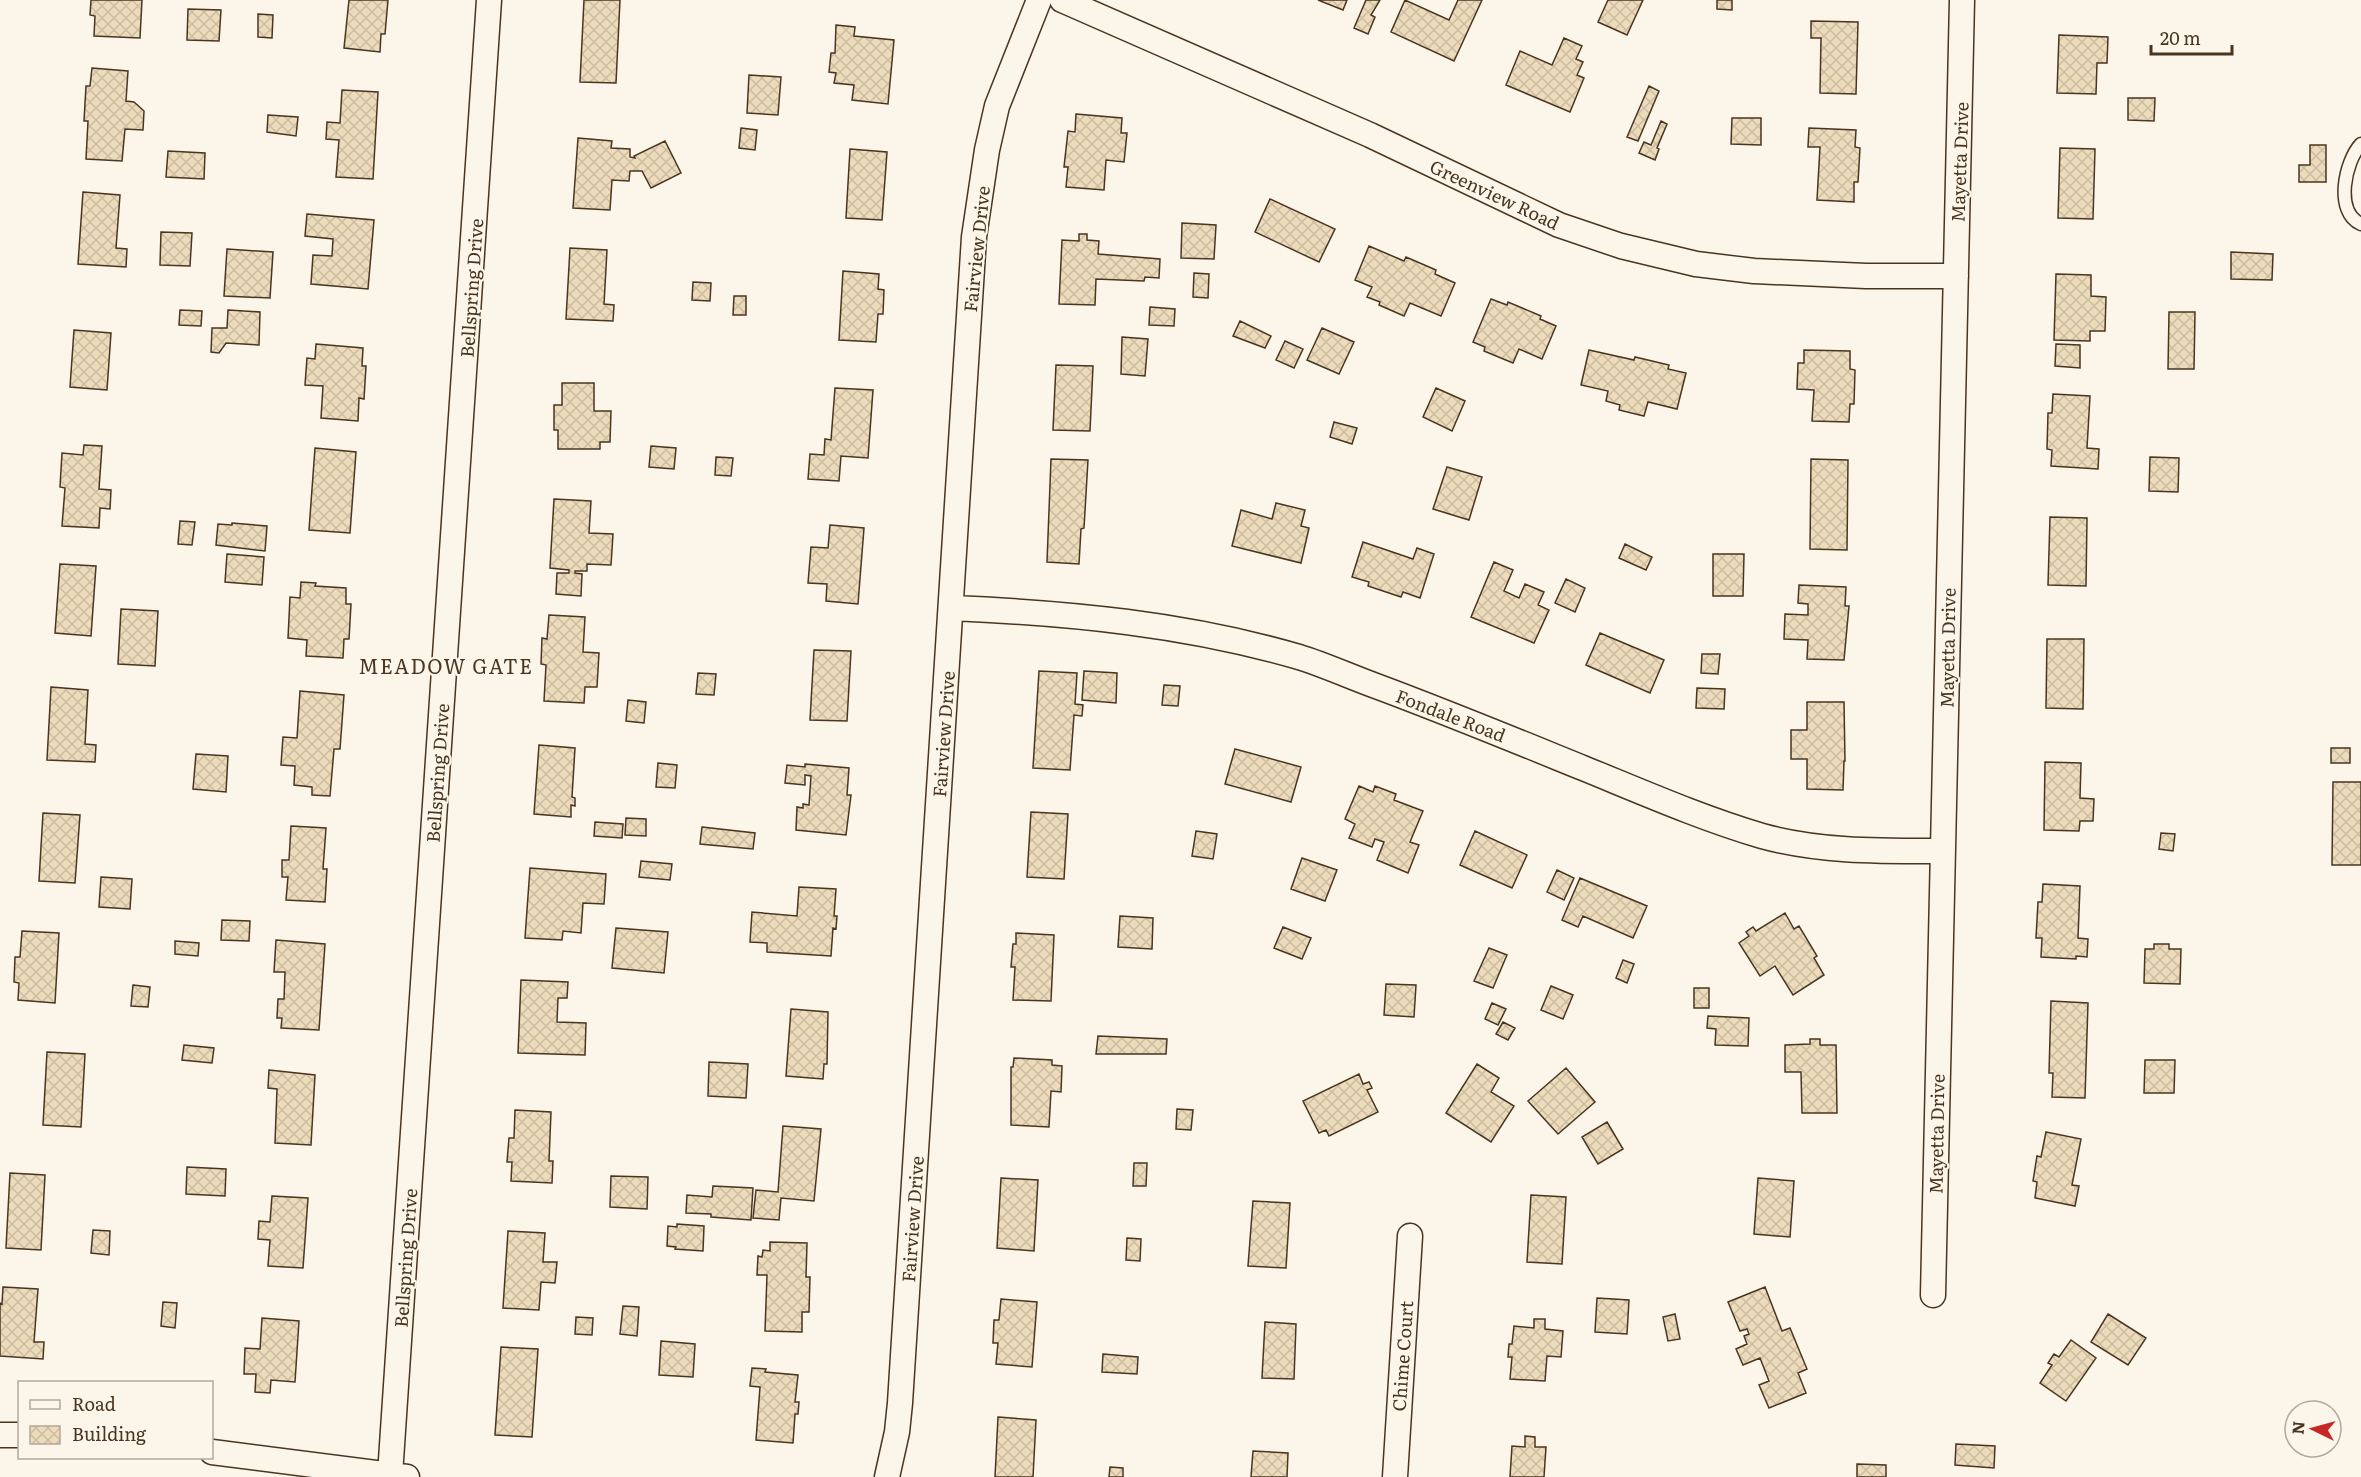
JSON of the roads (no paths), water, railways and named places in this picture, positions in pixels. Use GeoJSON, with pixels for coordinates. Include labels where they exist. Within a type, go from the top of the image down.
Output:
{"type":"FeatureCollection","features":[{"type":"Feature","properties":{"kind":"street","name":"Bellspring Drive"},"geometry":{"type":"LineString","coordinates":[[399,1476],[489,0]]}},
{"type":"Feature","properties":{"kind":"street","name":"Fairview Drive"},"geometry":{"type":"LineString","coordinates":[[887,1477],[897,1432],[900,1403],[974,237],[987,150],[997,106],[1039,0]]}},
{"type":"Feature","properties":{"kind":"street","name":"Greenview Road"},"geometry":{"type":"LineString","coordinates":[[1062,0],[1370,135],[1559,225],[1621,246],[1696,264],[1754,271],[1866,276],[1956,276]]}},
{"type":"Feature","properties":{"kind":"street","name":"Mayetta Drive"},"geometry":{"type":"LineString","coordinates":[[1933,1295],[1962,0]]}},
{"type":"Feature","properties":{"kind":"street","name":"Fondale Road"},"geometry":{"type":"LineString","coordinates":[[952,608],[1041,611],[1144,623],[1223,637],[1322,666],[1460,717],[1673,806],[1764,836],[1814,846],[1878,852],[1942,851]]}},
{"type":"Feature","properties":{"kind":"street","name":"Chime Court"},"geometry":{"type":"LineString","coordinates":[[1395,1477],[1410,1236]]}},
{"type":"Feature","properties":{"kind":"street"},"geometry":{"type":"LineString","coordinates":[[0,1435],[18,1436]]}},
{"type":"Feature","properties":{"kind":"street"},"geometry":{"type":"LineString","coordinates":[[213,1452],[399,1476]]}},
{"type":"Feature","properties":{"kind":"lane"},"geometry":{"type":"LineString","coordinates":[[2361,144],[2352,153],[2346,171],[2345,193],[2348,212],[2361,224]]}},
{"type":"Feature","properties":{"kind":"district","name":"MEADOW GATE"},"geometry":{"type":"Point","coordinates":[446,665]}}]}
